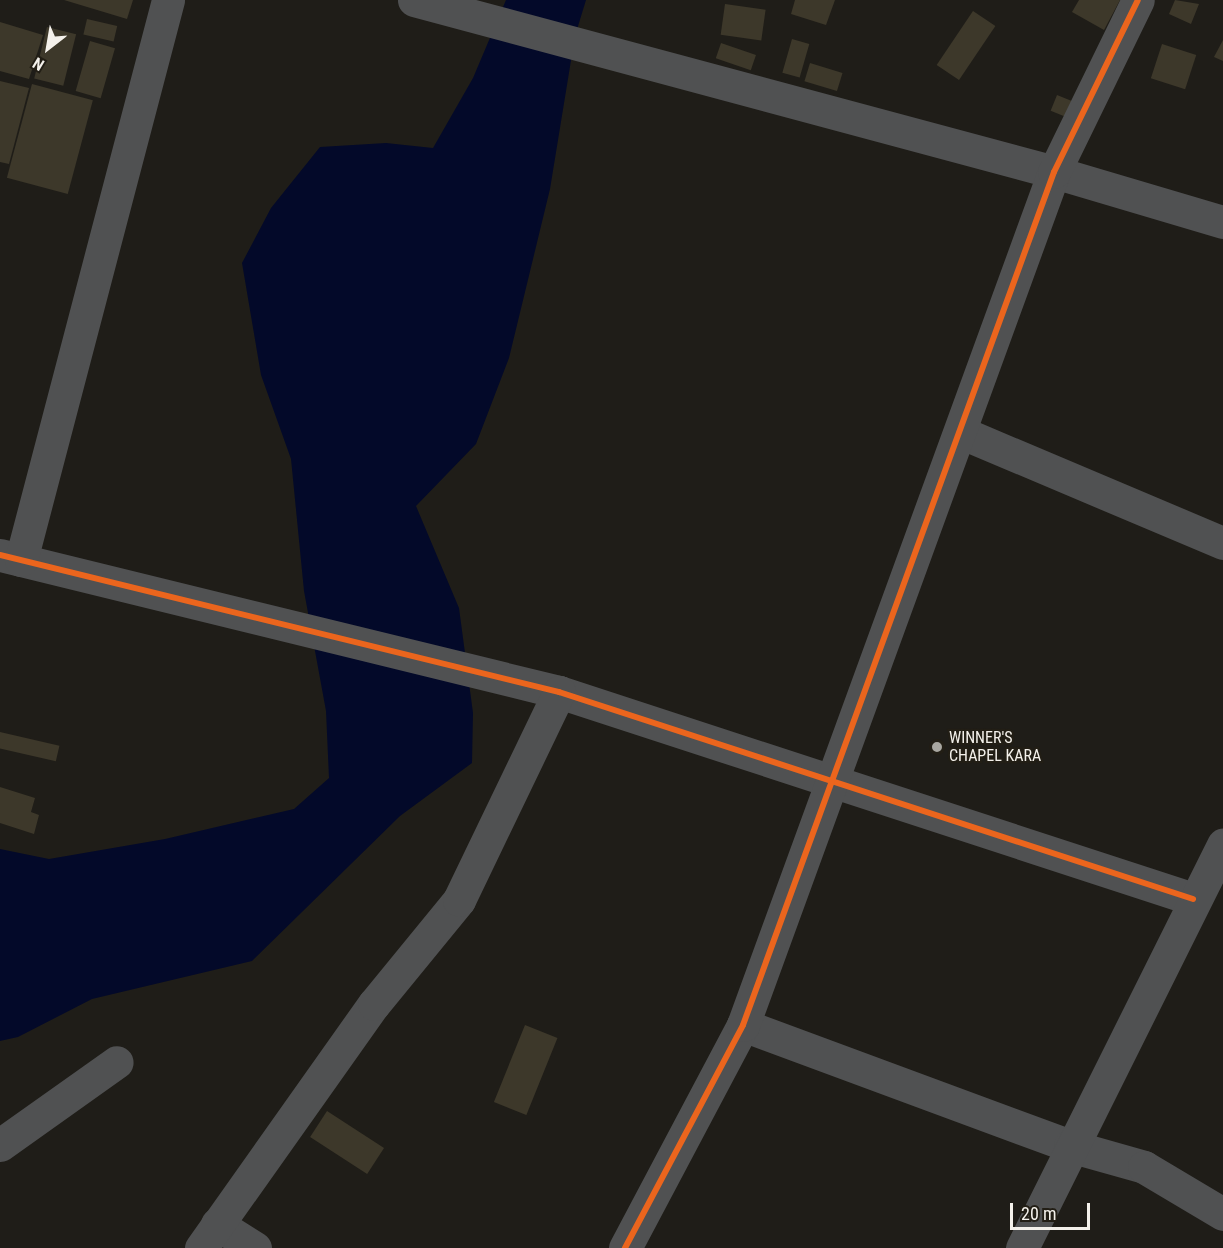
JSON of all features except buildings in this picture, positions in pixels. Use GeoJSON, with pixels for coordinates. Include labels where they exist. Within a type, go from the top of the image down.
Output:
{"type":"FeatureCollection","features":[{"type":"Feature","properties":{"kind":"street"},"geometry":{"type":"LineString","coordinates":[[168,0],[10,558],[363,648],[559,693],[835,780],[1193,899]]}},
{"type":"Feature","properties":{"kind":"street"},"geometry":{"type":"LineString","coordinates":[[625,1248],[742,1025],[835,780],[1054,172],[1138,0]]}},
{"type":"Feature","properties":{"kind":"street"},"geometry":{"type":"LineString","coordinates":[[429,4],[1054,172],[1223,222]]}},
{"type":"Feature","properties":{"kind":"street"},"geometry":{"type":"LineString","coordinates":[[960,432],[1223,543]]}},
{"type":"Feature","properties":{"kind":"street"},"geometry":{"type":"LineString","coordinates":[[255,1248],[209,1236],[374,1004],[459,900],[559,693]]}},
{"type":"Feature","properties":{"kind":"street"},"geometry":{"type":"LineString","coordinates":[[1022,1248],[1070,1146],[1193,899],[1223,844]]}},
{"type":"Feature","properties":{"kind":"street"},"geometry":{"type":"LineString","coordinates":[[742,1025],[1070,1146],[1144,1167],[1223,1214]]}},
{"type":"Feature","properties":{"kind":"street"},"geometry":{"type":"LineString","coordinates":[[0,1145],[117,1062]]}},
{"type":"Feature","properties":{"kind":"water"},"geometry":{"type":"Polygon","coordinates":[[[506,0],[586,0],[575,36],[550,189],[509,358],[476,444],[416,506],[459,608],[473,713],[472,763],[400,816],[252,961],[92,999],[18,1037],[0,1041],[0,849],[49,859],[165,839],[294,809],[329,778],[326,711],[304,591],[291,459],[261,375],[242,263],[271,208],[320,147],[386,143],[433,148],[473,78],[506,0]]]}},
{"type":"Feature","properties":{"kind":"cycle path"},"geometry":{"type":"LineString","coordinates":[[625,1248],[743,1025],[1054,172],[1138,0]]}},
{"type":"Feature","properties":{"kind":"cycle path"},"geometry":{"type":"LineString","coordinates":[[0,555],[559,692],[1193,899]]}},
{"type":"Feature","properties":{"kind":"place","name":"WINNER'S CHAPEL KARA"},"geometry":{"type":"Point","coordinates":[937,747]}}]}
